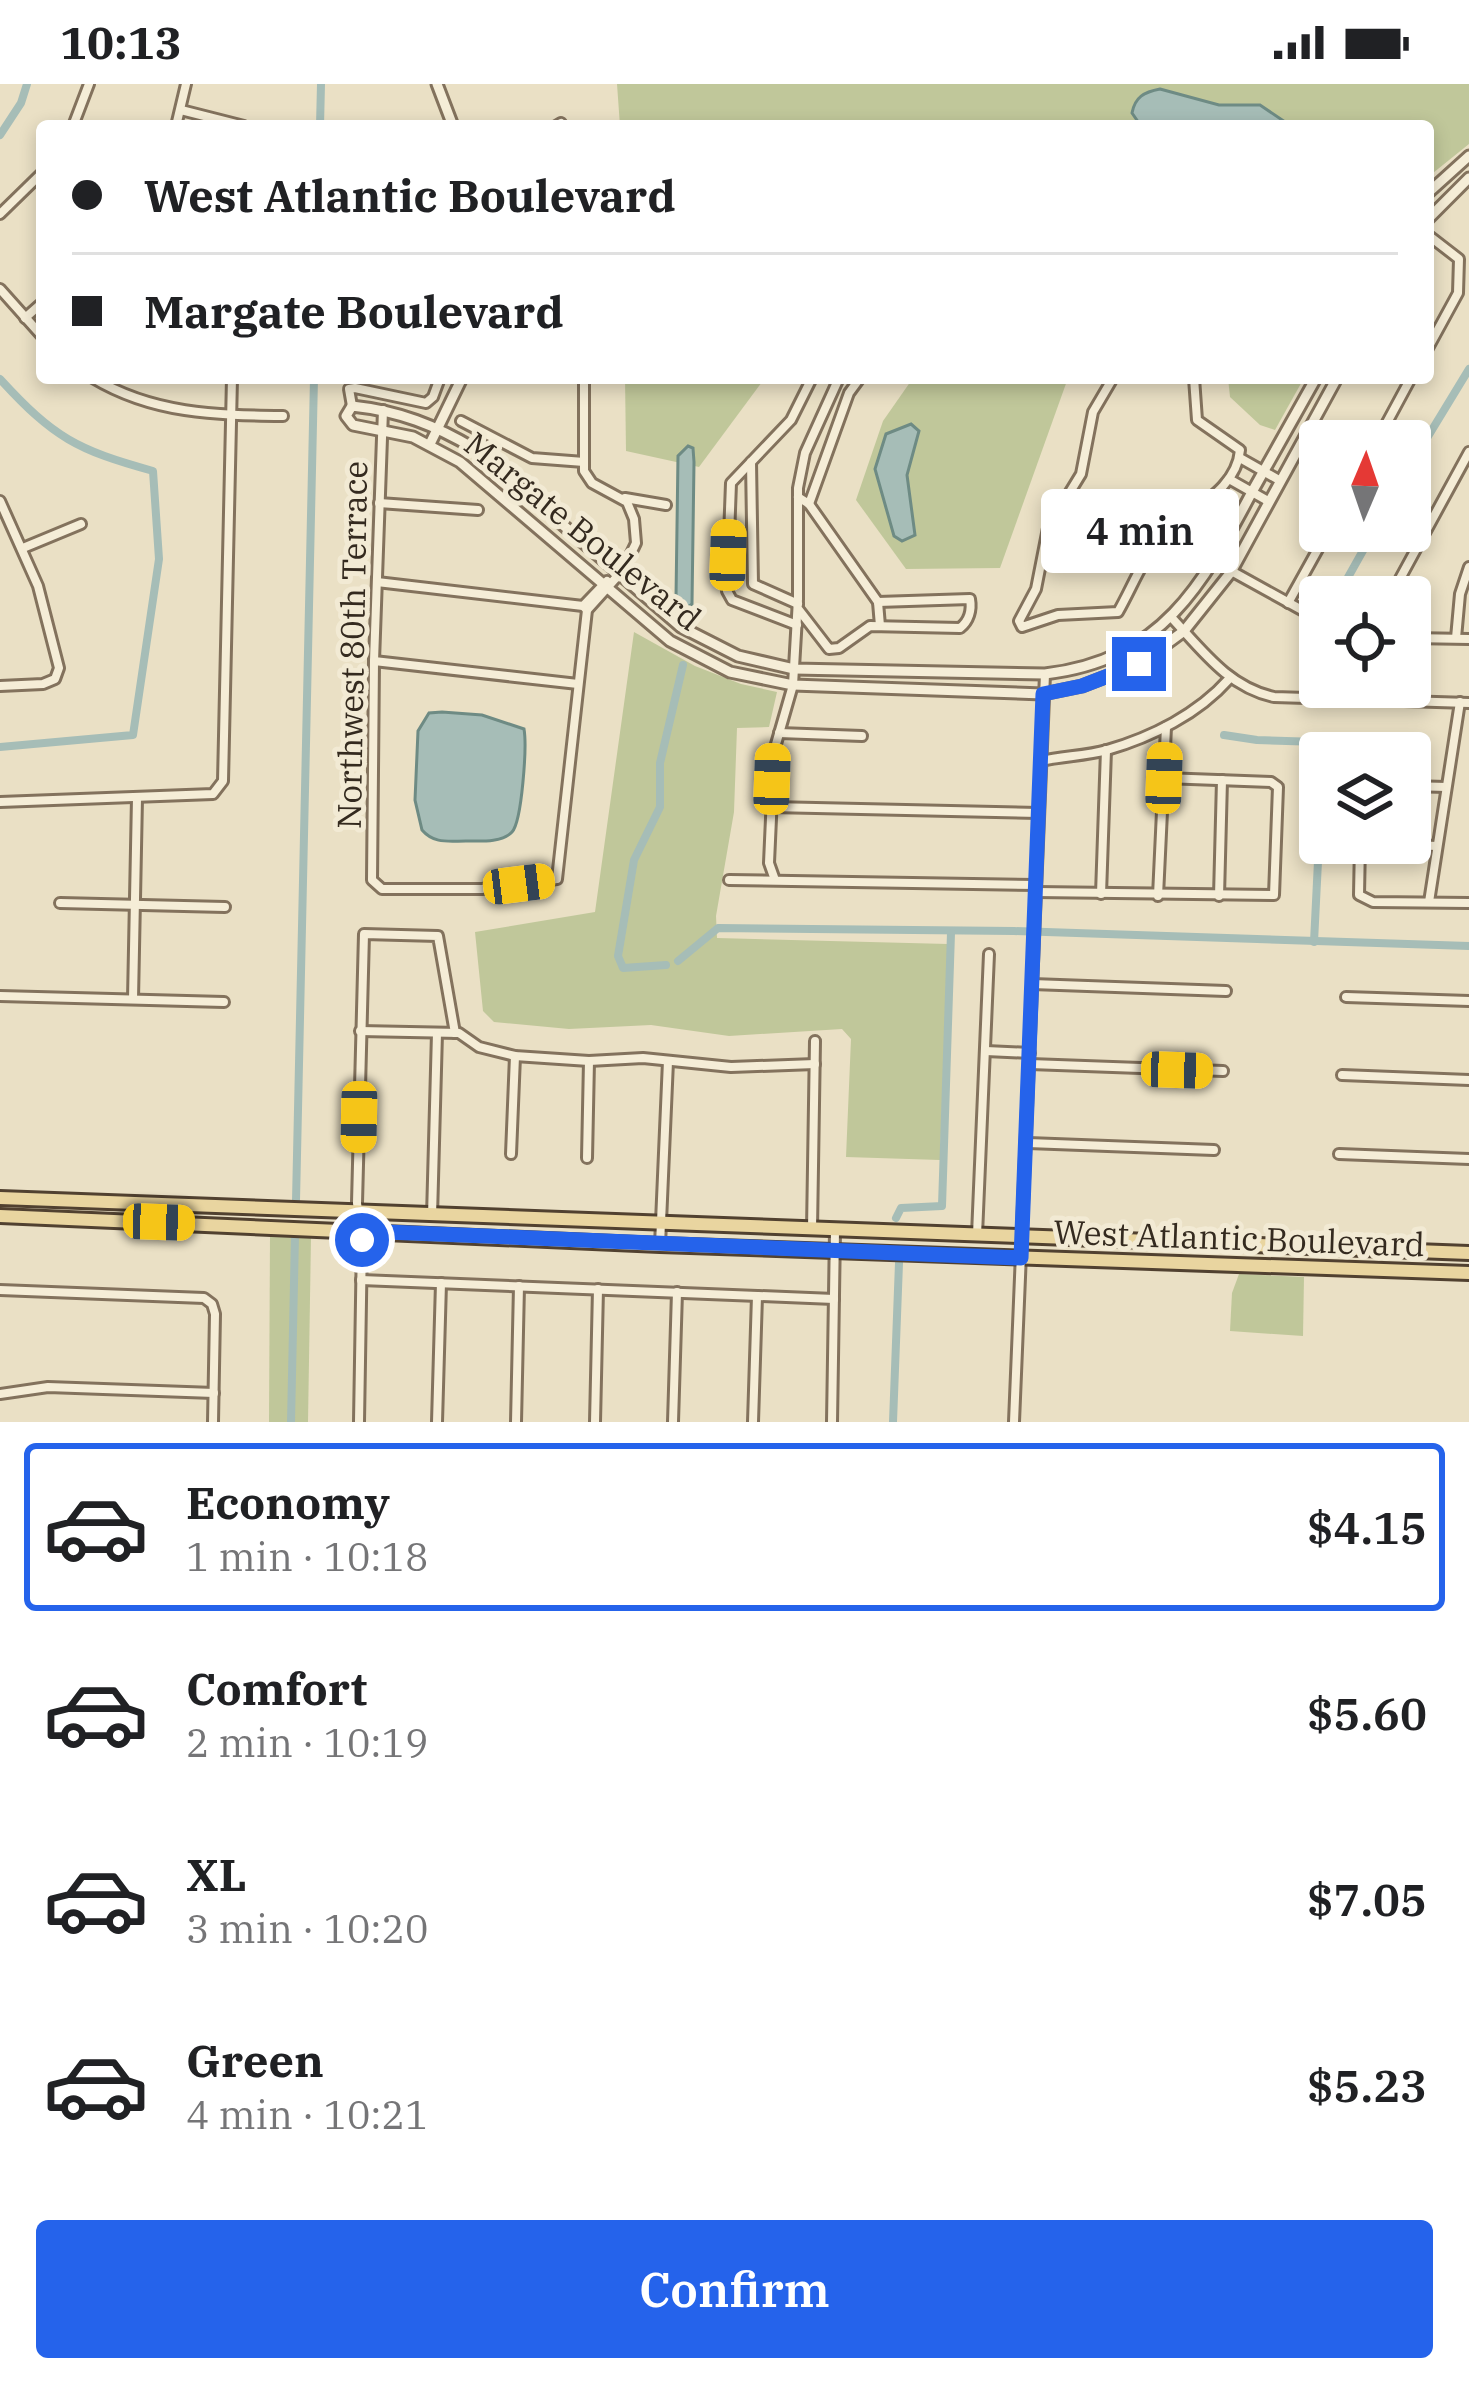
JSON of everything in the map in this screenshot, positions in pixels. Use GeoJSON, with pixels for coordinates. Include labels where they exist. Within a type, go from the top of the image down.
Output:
{"type":"FeatureCollection","features":[{"type":"Feature","properties":{"kind":"main road","name":"West Atlantic Boulevard"},"geometry":{"type":"LineString","coordinates":[[0,1198],[1469,1253]]}},
{"type":"Feature","properties":{"kind":"main road","name":"West Atlantic Boulevard"},"geometry":{"type":"LineString","coordinates":[[0,1216],[1469,1273]]}},
{"type":"Feature","properties":{"kind":"street"},"geometry":{"type":"LineString","coordinates":[[76,120],[89,84]]}},
{"type":"Feature","properties":{"kind":"street"},"geometry":{"type":"LineString","coordinates":[[178,120],[186,84]]}},
{"type":"Feature","properties":{"kind":"street"},"geometry":{"type":"LineString","coordinates":[[437,84],[451,120]]}},
{"type":"Feature","properties":{"kind":"street"},"geometry":{"type":"LineString","coordinates":[[181,110],[220,120]]}},
{"type":"Feature","properties":{"kind":"street"},"geometry":{"type":"LineString","coordinates":[[1434,188],[1469,156]]}},
{"type":"Feature","properties":{"kind":"street"},"geometry":{"type":"LineString","coordinates":[[1434,213],[1469,178]]}},
{"type":"Feature","properties":{"kind":"street"},"geometry":{"type":"LineString","coordinates":[[0,214],[36,179]]}},
{"type":"Feature","properties":{"kind":"street"},"geometry":{"type":"LineString","coordinates":[[1434,239],[1459,259],[1458,293],[1434,337]]}},
{"type":"Feature","properties":{"kind":"street"},"geometry":{"type":"LineString","coordinates":[[0,289],[36,330]]}},
{"type":"Feature","properties":{"kind":"street"},"geometry":{"type":"LineString","coordinates":[[25,318],[36,308]]}},
{"type":"Feature","properties":{"kind":"street"},"geometry":{"type":"LineString","coordinates":[[105,384],[145,403],[231,415],[283,416]]}},
{"type":"Feature","properties":{"kind":"street"},"geometry":{"type":"LineString","coordinates":[[0,802],[213,794],[220,789],[229,611],[232,384]]}},
{"type":"Feature","properties":{"kind":"street"},"geometry":{"type":"LineString","coordinates":[[352,406],[349,388],[426,403],[437,384]]}},
{"type":"Feature","properties":{"kind":"street"},"geometry":{"type":"LineString","coordinates":[[430,444],[459,384]]}},
{"type":"Feature","properties":{"kind":"street"},"geometry":{"type":"LineString","coordinates":[[584,384],[588,480],[623,498],[666,505]]}},
{"type":"Feature","properties":{"kind":"street"},"geometry":{"type":"LineString","coordinates":[[797,625],[732,601],[727,591],[731,483],[791,420],[810,384]]}},
{"type":"Feature","properties":{"kind":"street"},"geometry":{"type":"LineString","coordinates":[[775,880],[769,863],[774,751],[793,685],[797,497],[805,453],[836,384]]}},
{"type":"Feature","properties":{"kind":"street"},"geometry":{"type":"LineString","coordinates":[[808,504],[856,384]]}},
{"type":"Feature","properties":{"kind":"street"},"geometry":{"type":"LineString","coordinates":[[1109,384],[1093,412],[1081,474],[1048,528],[1036,589],[1019,625],[1028,628],[1058,615],[1118,613],[1156,544],[1228,478],[1240,458]]}},
{"type":"Feature","properties":{"kind":"street"},"geometry":{"type":"LineString","coordinates":[[1195,384],[1197,420],[1235,445],[1240,458],[1280,480]]}},
{"type":"Feature","properties":{"kind":"street","name":"Margate Boulevard"},"geometry":{"type":"LineString","coordinates":[[1313,384],[1215,562],[1189,600],[1125,650],[1083,667],[1045,674],[794,668],[738,656],[681,627],[475,449],[438,427],[383,410],[352,406],[346,413],[349,423],[430,444],[460,462],[670,641],[704,661],[758,681],[793,685],[1043,694],[1082,686],[1139,664],[1184,631],[1231,572],[1334,384]]}},
{"type":"Feature","properties":{"kind":"street"},"geometry":{"type":"LineString","coordinates":[[1389,420],[1409,384]]}},
{"type":"Feature","properties":{"kind":"street"},"geometry":{"type":"LineString","coordinates":[[806,395],[827,402]]}},
{"type":"Feature","properties":{"kind":"street","name":"Northwest 80th Terrace"},"geometry":{"type":"LineString","coordinates":[[383,410],[372,880],[382,889],[482,889],[556,879],[578,684]]}},
{"type":"Feature","properties":{"kind":"street","name":"Margate Boulevard"},"geometry":{"type":"LineString","coordinates":[[461,421],[532,458],[584,462]]}},
{"type":"Feature","properties":{"kind":"street"},"geometry":{"type":"LineString","coordinates":[[1401,576],[1469,452]]}},
{"type":"Feature","properties":{"kind":"street"},"geometry":{"type":"LineString","coordinates":[[751,462],[753,584],[798,606],[829,649],[839,648],[858,631],[880,626],[960,628],[971,606],[970,599],[878,602]]}},
{"type":"Feature","properties":{"kind":"street"},"geometry":{"type":"LineString","coordinates":[[1228,478],[1268,501]]}},
{"type":"Feature","properties":{"kind":"street"},"geometry":{"type":"LineString","coordinates":[[797,497],[808,504],[878,602],[880,626]]}},
{"type":"Feature","properties":{"kind":"street"},"geometry":{"type":"LineString","coordinates":[[374,661],[578,684],[585,608],[632,556],[634,519],[623,498]]}},
{"type":"Feature","properties":{"kind":"street"},"geometry":{"type":"LineString","coordinates":[[0,501],[23,548],[59,668],[55,679],[43,684],[0,686]]}},
{"type":"Feature","properties":{"kind":"street"},"geometry":{"type":"LineString","coordinates":[[379,503],[478,510]]}},
{"type":"Feature","properties":{"kind":"street"},"geometry":{"type":"LineString","coordinates":[[23,548],[80,524]]}},
{"type":"Feature","properties":{"kind":"street"},"geometry":{"type":"LineString","coordinates":[[1288,603],[1316,552]]}},
{"type":"Feature","properties":{"kind":"street"},"geometry":{"type":"LineString","coordinates":[[1215,562],[1299,609]]}},
{"type":"Feature","properties":{"kind":"street"},"geometry":{"type":"LineString","coordinates":[[1456,638],[1460,594],[1469,567]]}},
{"type":"Feature","properties":{"kind":"street"},"geometry":{"type":"LineString","coordinates":[[377,581],[585,608]]}},
{"type":"Feature","properties":{"kind":"street"},"geometry":{"type":"LineString","coordinates":[[1171,617],[1229,679],[1274,698],[1299,697]]}},
{"type":"Feature","properties":{"kind":"street"},"geometry":{"type":"LineString","coordinates":[[1431,638],[1469,639]]}},
{"type":"Feature","properties":{"kind":"street"},"geometry":{"type":"LineString","coordinates":[[1014,1422],[1045,674]]}},
{"type":"Feature","properties":{"kind":"street"},"geometry":{"type":"LineString","coordinates":[[1041,761],[1106,750],[1166,727],[1216,694],[1229,679]]}},
{"type":"Feature","properties":{"kind":"street"},"geometry":{"type":"LineString","coordinates":[[1429,902],[1465,702],[1431,699]]}},
{"type":"Feature","properties":{"kind":"street"},"geometry":{"type":"LineString","coordinates":[[1158,896],[1166,727]]}},
{"type":"Feature","properties":{"kind":"street"},"geometry":{"type":"LineString","coordinates":[[779,733],[862,736]]}},
{"type":"Feature","properties":{"kind":"street"},"geometry":{"type":"LineString","coordinates":[[1101,894],[1106,750]]}},
{"type":"Feature","properties":{"kind":"street"},"geometry":{"type":"LineString","coordinates":[[729,880],[1158,896],[1274,895],[1278,787],[1271,782],[1164,778]]}},
{"type":"Feature","properties":{"kind":"street"},"geometry":{"type":"LineString","coordinates":[[1219,896],[1222,780]]}},
{"type":"Feature","properties":{"kind":"street"},"geometry":{"type":"LineString","coordinates":[[1431,787],[1446,788]]}},
{"type":"Feature","properties":{"kind":"street"},"geometry":{"type":"LineString","coordinates":[[133,999],[137,798]]}},
{"type":"Feature","properties":{"kind":"street"},"geometry":{"type":"LineString","coordinates":[[771,807],[1038,813]]}},
{"type":"Feature","properties":{"kind":"street"},"geometry":{"type":"LineString","coordinates":[[1431,846],[1437,846]]}},
{"type":"Feature","properties":{"kind":"street"},"geometry":{"type":"LineString","coordinates":[[1360,864],[1363,900],[1469,903]]}},
{"type":"Feature","properties":{"kind":"street"},"geometry":{"type":"LineString","coordinates":[[60,903],[225,907]]}},
{"type":"Feature","properties":{"kind":"street"},"geometry":{"type":"LineString","coordinates":[[358,1422],[364,934],[439,936],[454,1033]]}},
{"type":"Feature","properties":{"kind":"street"},"geometry":{"type":"LineString","coordinates":[[977,1236],[989,955]]}},
{"type":"Feature","properties":{"kind":"street"},"geometry":{"type":"LineString","coordinates":[[1032,984],[1226,991]]}},
{"type":"Feature","properties":{"kind":"street"},"geometry":{"type":"LineString","coordinates":[[0,996],[224,1001]]}},
{"type":"Feature","properties":{"kind":"street"},"geometry":{"type":"LineString","coordinates":[[1346,997],[1469,1001]]}},
{"type":"Feature","properties":{"kind":"street"},"geometry":{"type":"LineString","coordinates":[[360,1031],[454,1033],[494,1053],[515,1056],[731,1067],[815,1064]]}},
{"type":"Feature","properties":{"kind":"street"},"geometry":{"type":"LineString","coordinates":[[432,1216],[437,1033]]}},
{"type":"Feature","properties":{"kind":"street"},"geometry":{"type":"LineString","coordinates":[[812,1230],[815,1041]]}},
{"type":"Feature","properties":{"kind":"street"},"geometry":{"type":"LineString","coordinates":[[986,1051],[1030,1053]]}},
{"type":"Feature","properties":{"kind":"street"},"geometry":{"type":"LineString","coordinates":[[511,1154],[515,1056]]}},
{"type":"Feature","properties":{"kind":"street"},"geometry":{"type":"LineString","coordinates":[[587,1158],[589,1061]]}},
{"type":"Feature","properties":{"kind":"street"},"geometry":{"type":"LineString","coordinates":[[660,1245],[668,1061]]}},
{"type":"Feature","properties":{"kind":"street"},"geometry":{"type":"LineString","coordinates":[[1030,1064],[1223,1071]]}},
{"type":"Feature","properties":{"kind":"street"},"geometry":{"type":"LineString","coordinates":[[1342,1075],[1469,1080]]}},
{"type":"Feature","properties":{"kind":"street"},"geometry":{"type":"LineString","coordinates":[[1028,1143],[1214,1150]]}},
{"type":"Feature","properties":{"kind":"street"},"geometry":{"type":"LineString","coordinates":[[1340,1154],[1469,1159]]}},
{"type":"Feature","properties":{"kind":"street"},"geometry":{"type":"LineString","coordinates":[[832,1422],[835,1232]]}},
{"type":"Feature","properties":{"kind":"street"},"geometry":{"type":"LineString","coordinates":[[361,1280],[834,1299]]}},
{"type":"Feature","properties":{"kind":"street"},"geometry":{"type":"LineString","coordinates":[[437,1422],[441,1283]]}},
{"type":"Feature","properties":{"kind":"street"},"geometry":{"type":"LineString","coordinates":[[516,1422],[519,1286]]}},
{"type":"Feature","properties":{"kind":"street"},"geometry":{"type":"LineString","coordinates":[[595,1422],[598,1289]]}},
{"type":"Feature","properties":{"kind":"street"},"geometry":{"type":"LineString","coordinates":[[0,1290],[203,1298],[215,1314],[213,1422]]}},
{"type":"Feature","properties":{"kind":"street"},"geometry":{"type":"LineString","coordinates":[[674,1422],[677,1292]]}},
{"type":"Feature","properties":{"kind":"street"},"geometry":{"type":"LineString","coordinates":[[753,1422],[757,1296]]}},
{"type":"Feature","properties":{"kind":"street"},"geometry":{"type":"LineString","coordinates":[[0,1394],[48,1387],[214,1393]]}},
{"type":"Feature","properties":{"kind":"green space"},"geometry":{"type":"Polygon","coordinates":[[[617,84],[1469,84],[1469,144],[1434,172],[1434,120],[620,120],[617,84]]]}},
{"type":"Feature","properties":{"kind":"green space"},"geometry":{"type":"Polygon","coordinates":[[[625,384],[761,384],[699,467],[626,451],[625,384]]]}},
{"type":"Feature","properties":{"kind":"green space"},"geometry":{"type":"Polygon","coordinates":[[[909,384],[1066,384],[1000,568],[906,569],[856,500],[883,421],[909,384]]]}},
{"type":"Feature","properties":{"kind":"green space"},"geometry":{"type":"Polygon","coordinates":[[[1229,384],[1301,384],[1275,430],[1260,425],[1230,397],[1229,384]]]}},
{"type":"Feature","properties":{"kind":"green space"},"geometry":{"type":"Polygon","coordinates":[[[634,632],[695,666],[777,692],[769,727],[737,728],[734,812],[716,916],[717,938],[948,944],[940,1160],[846,1157],[851,1039],[842,1029],[729,1036],[651,1025],[569,1029],[494,1022],[483,1011],[475,932],[595,912],[634,632]]]}},
{"type":"Feature","properties":{"kind":"green space"},"geometry":{"type":"Polygon","coordinates":[[[270,1236],[311,1237],[308,1422],[269,1422],[270,1236]]]}},
{"type":"Feature","properties":{"kind":"green space"},"geometry":{"type":"Polygon","coordinates":[[[1239,1274],[1304,1277],[1303,1336],[1230,1331],[1232,1293],[1239,1274]]]}},
{"type":"Feature","properties":{"kind":"water"},"geometry":{"type":"Polygon","coordinates":[[[1160,89],[1219,105],[1260,105],[1282,120],[1137,120],[1132,113],[1135,103],[1160,89]]]}},
{"type":"Feature","properties":{"kind":"water"},"geometry":{"type":"Polygon","coordinates":[[[911,424],[919,431],[907,475],[915,535],[902,541],[894,536],[875,469],[886,434],[911,424]]]}},
{"type":"Feature","properties":{"kind":"water"},"geometry":{"type":"Polygon","coordinates":[[[688,446],[693,448],[694,462],[692,604],[683,611],[676,597],[678,456],[688,446]]]}},
{"type":"Feature","properties":{"kind":"water"},"geometry":{"type":"Polygon","coordinates":[[[429,713],[482,715],[524,729],[521,799],[516,825],[508,836],[447,841],[431,838],[422,830],[415,800],[418,731],[429,713]]]}},
{"type":"Feature","properties":{"kind":"waterway"},"geometry":{"type":"LineString","coordinates":[[0,135],[27,84]]}},
{"type":"Feature","properties":{"kind":"waterway"},"geometry":{"type":"LineString","coordinates":[[320,120],[321,84]]}},
{"type":"Feature","properties":{"kind":"waterway"},"geometry":{"type":"LineString","coordinates":[[1431,431],[1469,369]]}},
{"type":"Feature","properties":{"kind":"waterway"},"geometry":{"type":"LineString","coordinates":[[0,379],[68,439],[153,471],[159,559],[133,735],[0,747]]}},
{"type":"Feature","properties":{"kind":"waterway"},"geometry":{"type":"LineString","coordinates":[[296,1201],[314,384]]}},
{"type":"Feature","properties":{"kind":"waterway"},"geometry":{"type":"LineString","coordinates":[[1349,576],[1362,552]]}},
{"type":"Feature","properties":{"kind":"waterway"},"geometry":{"type":"LineString","coordinates":[[666,965],[623,968],[618,956],[634,860],[660,807],[660,763],[683,665]]}},
{"type":"Feature","properties":{"kind":"waterway"},"geometry":{"type":"LineString","coordinates":[[1224,735],[1299,741]]}},
{"type":"Feature","properties":{"kind":"waterway"},"geometry":{"type":"LineString","coordinates":[[1314,942],[1318,864]]}},
{"type":"Feature","properties":{"kind":"waterway"},"geometry":{"type":"LineString","coordinates":[[678,961],[718,928],[1014,931],[1469,946]]}},
{"type":"Feature","properties":{"kind":"waterway"},"geometry":{"type":"LineString","coordinates":[[896,1218],[901,1208],[942,1206],[951,933]]}},
{"type":"Feature","properties":{"kind":"waterway"},"geometry":{"type":"LineString","coordinates":[[291,1422],[295,1236]]}},
{"type":"Feature","properties":{"kind":"waterway"},"geometry":{"type":"LineString","coordinates":[[893,1422],[899,1263]]}},
{"type":"Feature","properties":{"kind":"route"},"geometry":{"type":"LineString","coordinates":[[362,1240],[361,1231],[1021,1258],[1043,694],[1082,686],[1139,664]]}}]}
